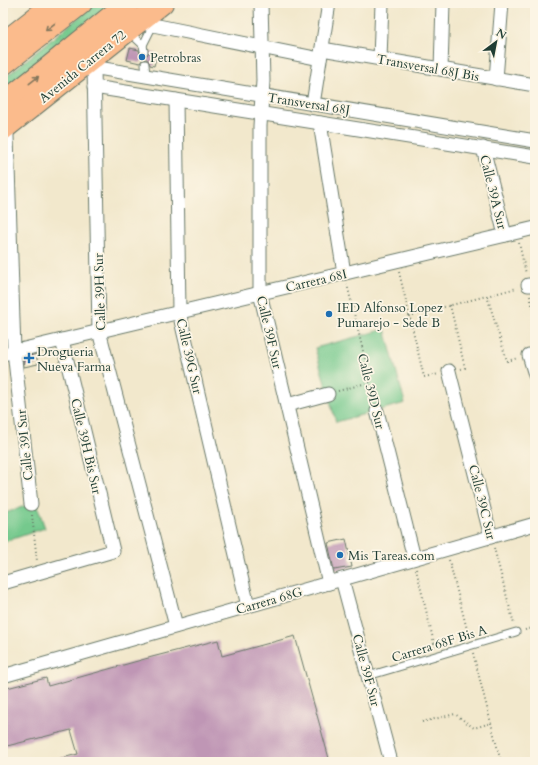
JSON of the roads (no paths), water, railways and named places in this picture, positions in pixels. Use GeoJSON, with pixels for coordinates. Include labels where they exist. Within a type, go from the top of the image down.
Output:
{"type":"FeatureCollection","features":[{"type":"Feature","properties":{"kind":"highway"},"geometry":{"type":"LineString","coordinates":[[3,44],[54,3]]}},
{"type":"Feature","properties":{"kind":"highway"},"geometry":{"type":"LineString","coordinates":[[3,64],[81,3]]}},
{"type":"Feature","properties":{"kind":"highway","name":"Avenida Carrera 72"},"geometry":{"type":"LineString","coordinates":[[3,104],[128,3]]}},
{"type":"Feature","properties":{"kind":"highway","name":"Avenida Carrera 72"},"geometry":{"type":"LineString","coordinates":[[6,127],[139,26],[162,3]]}},
{"type":"Feature","properties":{"kind":"street","name":"Calle 39F Sur"},"geometry":{"type":"LineString","coordinates":[[261,3],[263,81],[261,114],[260,293],[329,582]]}},
{"type":"Feature","properties":{"kind":"street"},"geometry":{"type":"LineString","coordinates":[[313,104],[329,3]]}},
{"type":"Feature","properties":{"kind":"street"},"geometry":{"type":"LineString","coordinates":[[380,59],[382,3]]}},
{"type":"Feature","properties":{"kind":"street"},"geometry":{"type":"LineString","coordinates":[[441,69],[443,3]]}},
{"type":"Feature","properties":{"kind":"street"},"geometry":{"type":"LineString","coordinates":[[496,79],[502,3]]}},
{"type":"Feature","properties":{"kind":"street","name":"Transversal 68J Bis"},"geometry":{"type":"LineString","coordinates":[[139,26],[262,47],[380,59],[535,85]]}},
{"type":"Feature","properties":{"kind":"street","name":"Transversal 68J"},"geometry":{"type":"LineString","coordinates":[[88,66],[146,70],[262,95],[535,141]]}},
{"type":"Feature","properties":{"kind":"street","name":"Calle 39H Sur"},"geometry":{"type":"LineString","coordinates":[[88,66],[94,88],[99,331],[176,626]]}},
{"type":"Feature","properties":{"kind":"street","name":"Transversal 68J"},"geometry":{"type":"LineString","coordinates":[[94,88],[535,156]]}},
{"type":"Feature","properties":{"kind":"street","name":"Calle 39G Sur"},"geometry":{"type":"LineString","coordinates":[[176,100],[179,312],[248,606]]}},
{"type":"Feature","properties":{"kind":"street"},"geometry":{"type":"LineString","coordinates":[[320,123],[344,273]]}},
{"type":"Feature","properties":{"kind":"street","name":"Calle 39I Sur"},"geometry":{"type":"LineString","coordinates":[[6,127],[8,353],[31,504]]}},
{"type":"Feature","properties":{"kind":"street","name":"Calle 39A Sur"},"geometry":{"type":"LineString","coordinates":[[483,148],[505,235]]}},
{"type":"Feature","properties":{"kind":"street","name":"Carrera 68I"},"geometry":{"type":"LineString","coordinates":[[8,353],[535,228]]}},
{"type":"Feature","properties":{"kind":"street","name":"Calle 39H Bis Sur"},"geometry":{"type":"LineString","coordinates":[[3,584],[113,551],[62,340]]}},
{"type":"Feature","properties":{"kind":"street"},"geometry":{"type":"LineString","coordinates":[[529,355],[535,375]]}},
{"type":"Feature","properties":{"kind":"street","name":"Calle 39C Sur"},"geometry":{"type":"LineString","coordinates":[[449,371],[491,537]]}},
{"type":"Feature","properties":{"kind":"street"},"geometry":{"type":"LineString","coordinates":[[287,405],[328,394]]}},
{"type":"Feature","properties":{"kind":"street","name":"Calle 39D Sur"},"geometry":{"type":"LineString","coordinates":[[377,411],[414,558]]}},
{"type":"Feature","properties":{"kind":"street","name":"Carrera 68G"},"geometry":{"type":"LineString","coordinates":[[3,676],[535,524]]}},
{"type":"Feature","properties":{"kind":"street","name":"Calle 39F Sur"},"geometry":{"type":"LineString","coordinates":[[342,579],[391,762]]}},
{"type":"Feature","properties":{"kind":"lane"},"geometry":{"type":"LineString","coordinates":[[139,26],[144,48],[139,26]]}},
{"type":"Feature","properties":{"kind":"lane","name":"Carrera 68F Bis A"},"geometry":{"type":"LineString","coordinates":[[368,676],[516,632]]}},
{"type":"Feature","properties":{"kind":"place","name":"Petrobras"},"geometry":{"type":"Point","coordinates":[142,57]}},
{"type":"Feature","properties":{"kind":"place","name":"IED Alfonso Lopez Pumarejo - Sede B"},"geometry":{"type":"Point","coordinates":[329,314]}},
{"type":"Feature","properties":{"kind":"place","name":"Drogueria Nueva Farma"},"geometry":{"type":"Point","coordinates":[29,358]}},
{"type":"Feature","properties":{"kind":"place","name":"Mis Tareas.com"},"geometry":{"type":"Point","coordinates":[340,555]}}]}
